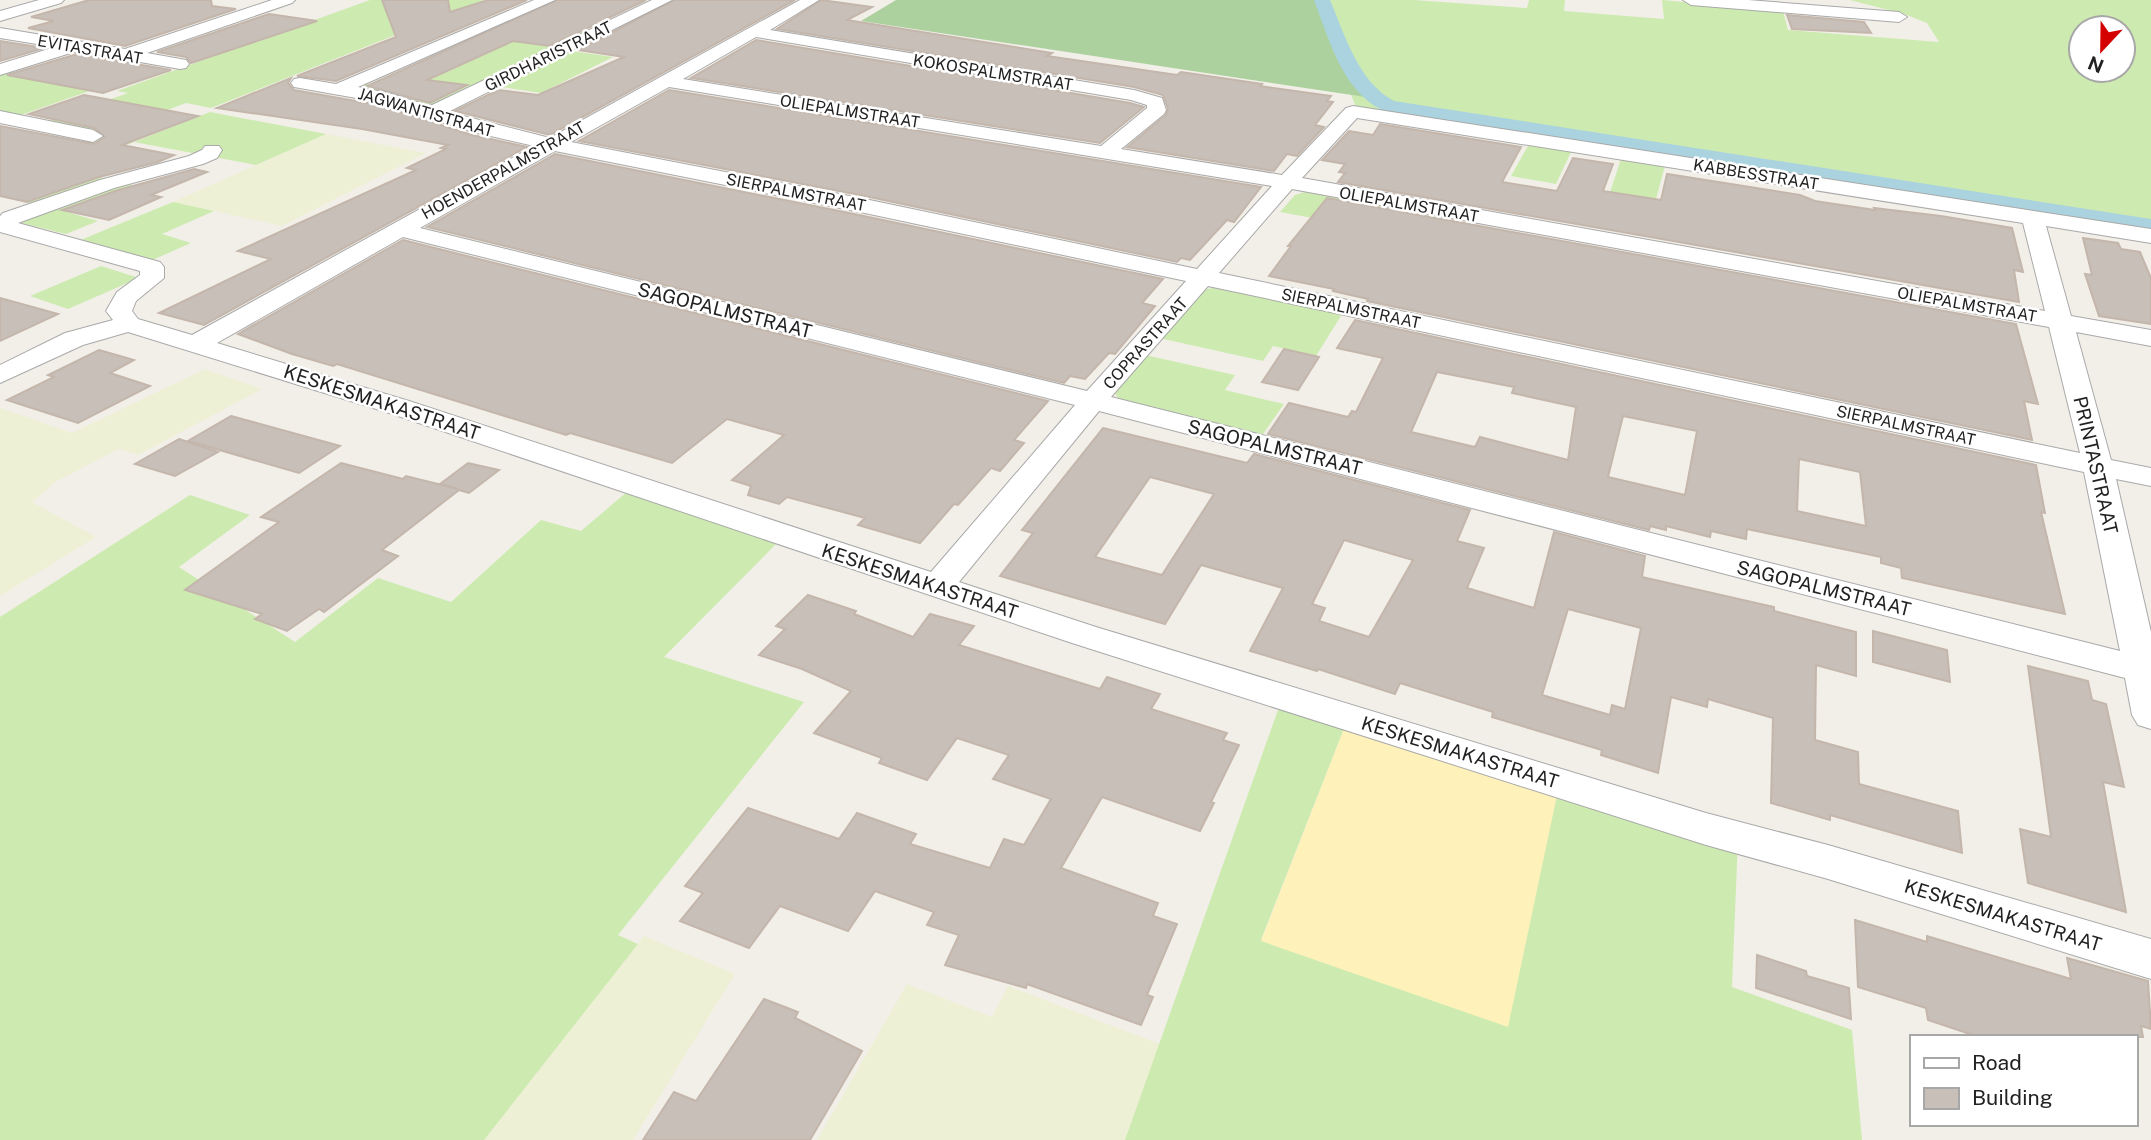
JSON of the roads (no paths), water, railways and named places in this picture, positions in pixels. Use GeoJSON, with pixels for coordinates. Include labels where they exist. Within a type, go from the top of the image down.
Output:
{"type":"FeatureCollection","features":[{"type":"Feature","properties":{"kind":"street"},"geometry":{"type":"LineString","coordinates":[[0,16],[56,0]]}},
{"type":"Feature","properties":{"kind":"street"},"geometry":{"type":"LineString","coordinates":[[233,0],[280,3]]}},
{"type":"Feature","properties":{"kind":"street"},"geometry":{"type":"LineString","coordinates":[[339,89],[547,0]]}},
{"type":"Feature","properties":{"kind":"street","name":"GIRDHARISTRAAT"},"geometry":{"type":"LineString","coordinates":[[432,112],[664,0]]}},
{"type":"Feature","properties":{"kind":"street","name":"HOENDERPALMSTRAAT"},"geometry":{"type":"LineString","coordinates":[[197,343],[811,0]]}},
{"type":"Feature","properties":{"kind":"street"},"geometry":{"type":"LineString","coordinates":[[1691,0],[1899,17]]}},
{"type":"Feature","properties":{"kind":"street"},"geometry":{"type":"LineString","coordinates":[[126,55],[280,3]]}},
{"type":"Feature","properties":{"kind":"street","name":"KOKOSPALMSTRAAT"},"geometry":{"type":"LineString","coordinates":[[755,32],[1135,95],[1155,102],[1157,110],[1104,153]]}},
{"type":"Feature","properties":{"kind":"street","name":"EVITASTRAAT"},"geometry":{"type":"LineString","coordinates":[[0,33],[180,64]]}},
{"type":"Feature","properties":{"kind":"street"},"geometry":{"type":"LineString","coordinates":[[0,70],[76,47]]}},
{"type":"Feature","properties":{"kind":"street","name":"OLIEPALMSTRAAT"},"geometry":{"type":"LineString","coordinates":[[665,81],[1287,182],[2151,338]]}},
{"type":"Feature","properties":{"kind":"street","name":"JAGWANTISTRAAT"},"geometry":{"type":"LineString","coordinates":[[300,83],[382,97],[480,128],[550,144]]}},
{"type":"Feature","properties":{"kind":"street","name":"COPRASTRAAT"},"geometry":{"type":"LineString","coordinates":[[938,585],[1093,401],[1287,182],[1348,114],[1360,112]]}},
{"type":"Feature","properties":{"kind":"street","name":"KABBESSTRAAT"},"geometry":{"type":"LineString","coordinates":[[1360,112],[2151,236]]}},
{"type":"Feature","properties":{"kind":"street"},"geometry":{"type":"LineString","coordinates":[[0,117],[93,136]]}},
{"type":"Feature","properties":{"kind":"street","name":"SIERPALMSTRAAT"},"geometry":{"type":"LineString","coordinates":[[550,144],[860,205],[2151,477]]}},
{"type":"Feature","properties":{"kind":"street"},"geometry":{"type":"LineString","coordinates":[[0,375],[74,339],[129,324],[119,311],[126,297],[152,278],[152,267],[2,226],[3,223],[107,184],[196,160],[210,154],[212,150]]}},
{"type":"Feature","properties":{"kind":"street","name":"PRINTASTRAAT"},"geometry":{"type":"LineString","coordinates":[[2033,218],[2098,466],[2147,671],[2151,715]]}},
{"type":"Feature","properties":{"kind":"street","name":"SAGOPALMSTRAAT"},"geometry":{"type":"LineString","coordinates":[[398,229],[1093,401],[2147,671]]}},
{"type":"Feature","properties":{"kind":"street","name":"KESKESMAKASTRAAT"},"geometry":{"type":"LineString","coordinates":[[129,324],[399,407],[1084,635],[1706,829],[1828,862],[2151,959]]}},
{"type":"Feature","properties":{"kind":"waterway"},"geometry":{"type":"LineString","coordinates":[[1322,0],[1356,76],[1377,100],[1389,106],[2151,226]]}}]}
